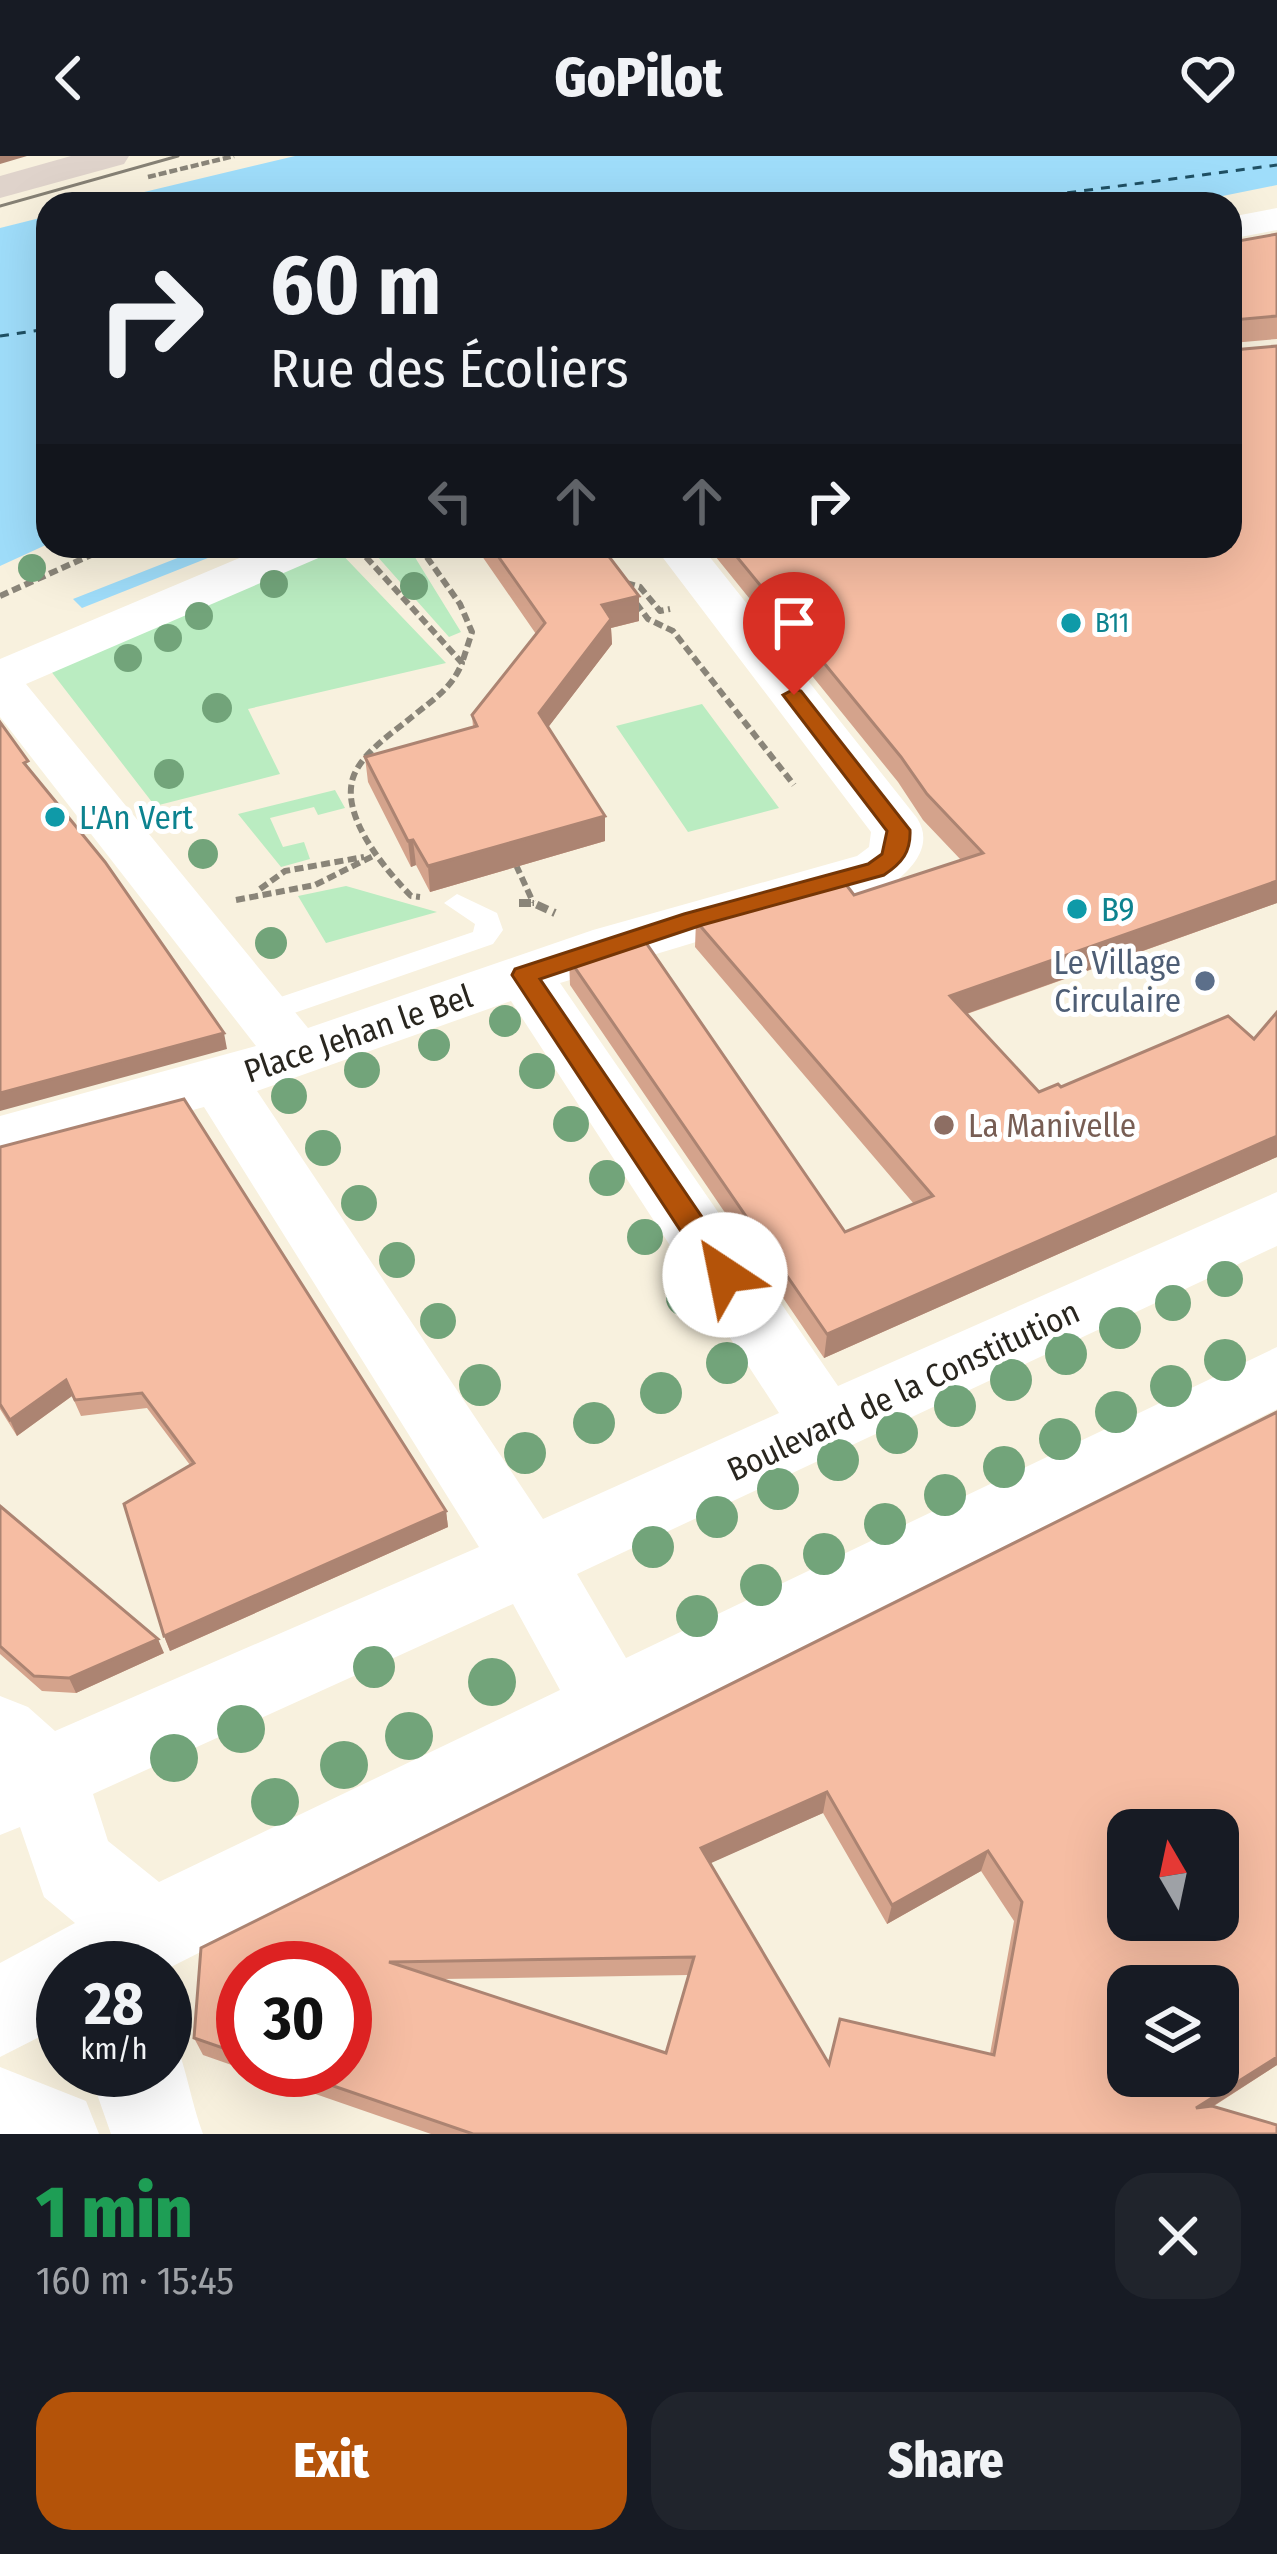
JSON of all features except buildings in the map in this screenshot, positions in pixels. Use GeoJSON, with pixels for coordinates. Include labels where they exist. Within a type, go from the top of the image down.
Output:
{"type":"FeatureCollection","features":[{"type":"Feature","properties":{"kind":"main road"},"geometry":{"type":"LineString","coordinates":[[0,187],[91,156]]}},
{"type":"Feature","properties":{"kind":"main road"},"geometry":{"type":"LineString","coordinates":[[56,169],[111,156]]}},
{"type":"Feature","properties":{"kind":"street"},"geometry":{"type":"LineString","coordinates":[[1242,226],[1277,219]]}},
{"type":"Feature","properties":{"kind":"street"},"geometry":{"type":"LineString","coordinates":[[280,558],[0,680],[280,1034]]}},
{"type":"Feature","properties":{"kind":"street","name":"Place Jehan le Bel"},"geometry":{"type":"LineString","coordinates":[[530,1561],[219,1082],[280,1034],[524,975],[673,926],[876,869],[891,859],[899,844],[898,830],[686,558]]}},
{"type":"Feature","properties":{"kind":"street"},"geometry":{"type":"LineString","coordinates":[[524,975],[826,1426]]}},
{"type":"Feature","properties":{"kind":"street"},"geometry":{"type":"LineString","coordinates":[[1,1137],[219,1082]]}},
{"type":"Feature","properties":{"kind":"street","name":"Boulevard de la Constitution"},"geometry":{"type":"LineString","coordinates":[[158,1940],[74,1868],[12,1780],[530,1561],[1277,1217]]}},
{"type":"Feature","properties":{"kind":"street"},"geometry":{"type":"LineString","coordinates":[[158,1940],[611,1706],[1277,1376]]}},
{"type":"Feature","properties":{"kind":"street"},"geometry":{"type":"LineString","coordinates":[[530,1561],[611,1706]]}},
{"type":"Feature","properties":{"kind":"street"},"geometry":{"type":"LineString","coordinates":[[0,2013],[36,1991]]}},
{"type":"Feature","properties":{"kind":"street"},"geometry":{"type":"LineString","coordinates":[[144,2097],[157,2134]]}},
{"type":"Feature","properties":{"kind":"street"},"geometry":{"type":"LineString","coordinates":[[0,2113],[52,2134]]}},
{"type":"Feature","properties":{"kind":"lane"},"geometry":{"type":"LineString","coordinates":[[280,1034],[483,938],[490,930],[488,919],[457,903]]}},
{"type":"Feature","properties":{"kind":"path"},"geometry":{"type":"LineString","coordinates":[[159,161],[172,171]]}},
{"type":"Feature","properties":{"kind":"path"},"geometry":{"type":"LineString","coordinates":[[0,596],[84,558]]}},
{"type":"Feature","properties":{"kind":"path"},"geometry":{"type":"LineString","coordinates":[[367,558],[462,663]]}},
{"type":"Feature","properties":{"kind":"path"},"geometry":{"type":"LineString","coordinates":[[427,558],[460,604],[472,632],[462,663],[454,683],[356,770],[349,791],[375,855],[411,896],[457,903],[533,904],[554,912]]}},
{"type":"Feature","properties":{"kind":"path"},"geometry":{"type":"LineString","coordinates":[[630,576],[615,580],[648,619],[673,631],[794,786]]}},
{"type":"Feature","properties":{"kind":"path"},"geometry":{"type":"LineString","coordinates":[[259,890],[285,871],[375,855]]}},
{"type":"Feature","properties":{"kind":"path"},"geometry":{"type":"LineString","coordinates":[[294,890],[375,855]]}},
{"type":"Feature","properties":{"kind":"path"},"geometry":{"type":"LineString","coordinates":[[516,865],[533,904]]}},
{"type":"Feature","properties":{"kind":"green space"},"geometry":{"type":"Polygon","coordinates":[[[278,558],[345,558],[446,663],[248,709],[280,774],[155,806],[40,657],[278,558]]]}},
{"type":"Feature","properties":{"kind":"green space"},"geometry":{"type":"Polygon","coordinates":[[[379,558],[415,558],[461,632],[449,637],[379,558]]]}},
{"type":"Feature","properties":{"kind":"green space"},"geometry":{"type":"Polygon","coordinates":[[[702,704],[779,808],[688,832],[616,726],[702,704]]]}},
{"type":"Feature","properties":{"kind":"green space"},"geometry":{"type":"Polygon","coordinates":[[[335,790],[345,808],[318,815],[314,807],[270,818],[283,847],[304,842],[310,859],[281,867],[238,814],[335,790]]]}},
{"type":"Feature","properties":{"kind":"green space"},"geometry":{"type":"Polygon","coordinates":[[[346,886],[437,912],[326,943],[298,896],[346,886]]]}},
{"type":"Feature","properties":{"kind":"water"},"geometry":{"type":"Polygon","coordinates":[[[295,156],[1277,156],[1277,185],[1242,192],[144,192],[295,156]]]}},
{"type":"Feature","properties":{"kind":"water"},"geometry":{"type":"Polygon","coordinates":[[[36,219],[36,550],[0,566],[0,228],[36,219]]]}},
{"type":"Feature","properties":{"kind":"water"},"geometry":{"type":"Polygon","coordinates":[[[177,558],[208,558],[82,608],[73,599],[177,558]]]}},
{"type":"Feature","properties":{"kind":"ferry route"},"geometry":{"type":"LineString","coordinates":[[1073,192],[1277,165]]}},
{"type":"Feature","properties":{"kind":"ferry route"},"geometry":{"type":"LineString","coordinates":[[0,336],[36,331]]}},
{"type":"Feature","properties":{"kind":"tram line"},"geometry":{"type":"LineString","coordinates":[[50,192],[178,156]]}},
{"type":"Feature","properties":{"kind":"tram line"},"geometry":{"type":"LineString","coordinates":[[0,206],[36,196]]}},
{"type":"Feature","properties":{"kind":"place","name":"B11"},"geometry":{"type":"Point","coordinates":[1071,623]}},
{"type":"Feature","properties":{"kind":"place","name":"L'An Vert"},"geometry":{"type":"Point","coordinates":[55,817]}},
{"type":"Feature","properties":{"kind":"place","name":"B9"},"geometry":{"type":"Point","coordinates":[1077,909]}},
{"type":"Feature","properties":{"kind":"place","name":"Le Village Circulaire"},"geometry":{"type":"Point","coordinates":[1205,981]}},
{"type":"Feature","properties":{"kind":"place","name":"La Manivelle"},"geometry":{"type":"Point","coordinates":[944,1125]}},
{"type":"Feature","properties":{"kind":"route"},"geometry":{"type":"LineString","coordinates":[[725,1275],[524,975],[613,944],[876,869],[891,859],[899,844],[898,830],[794,695]]}}]}
